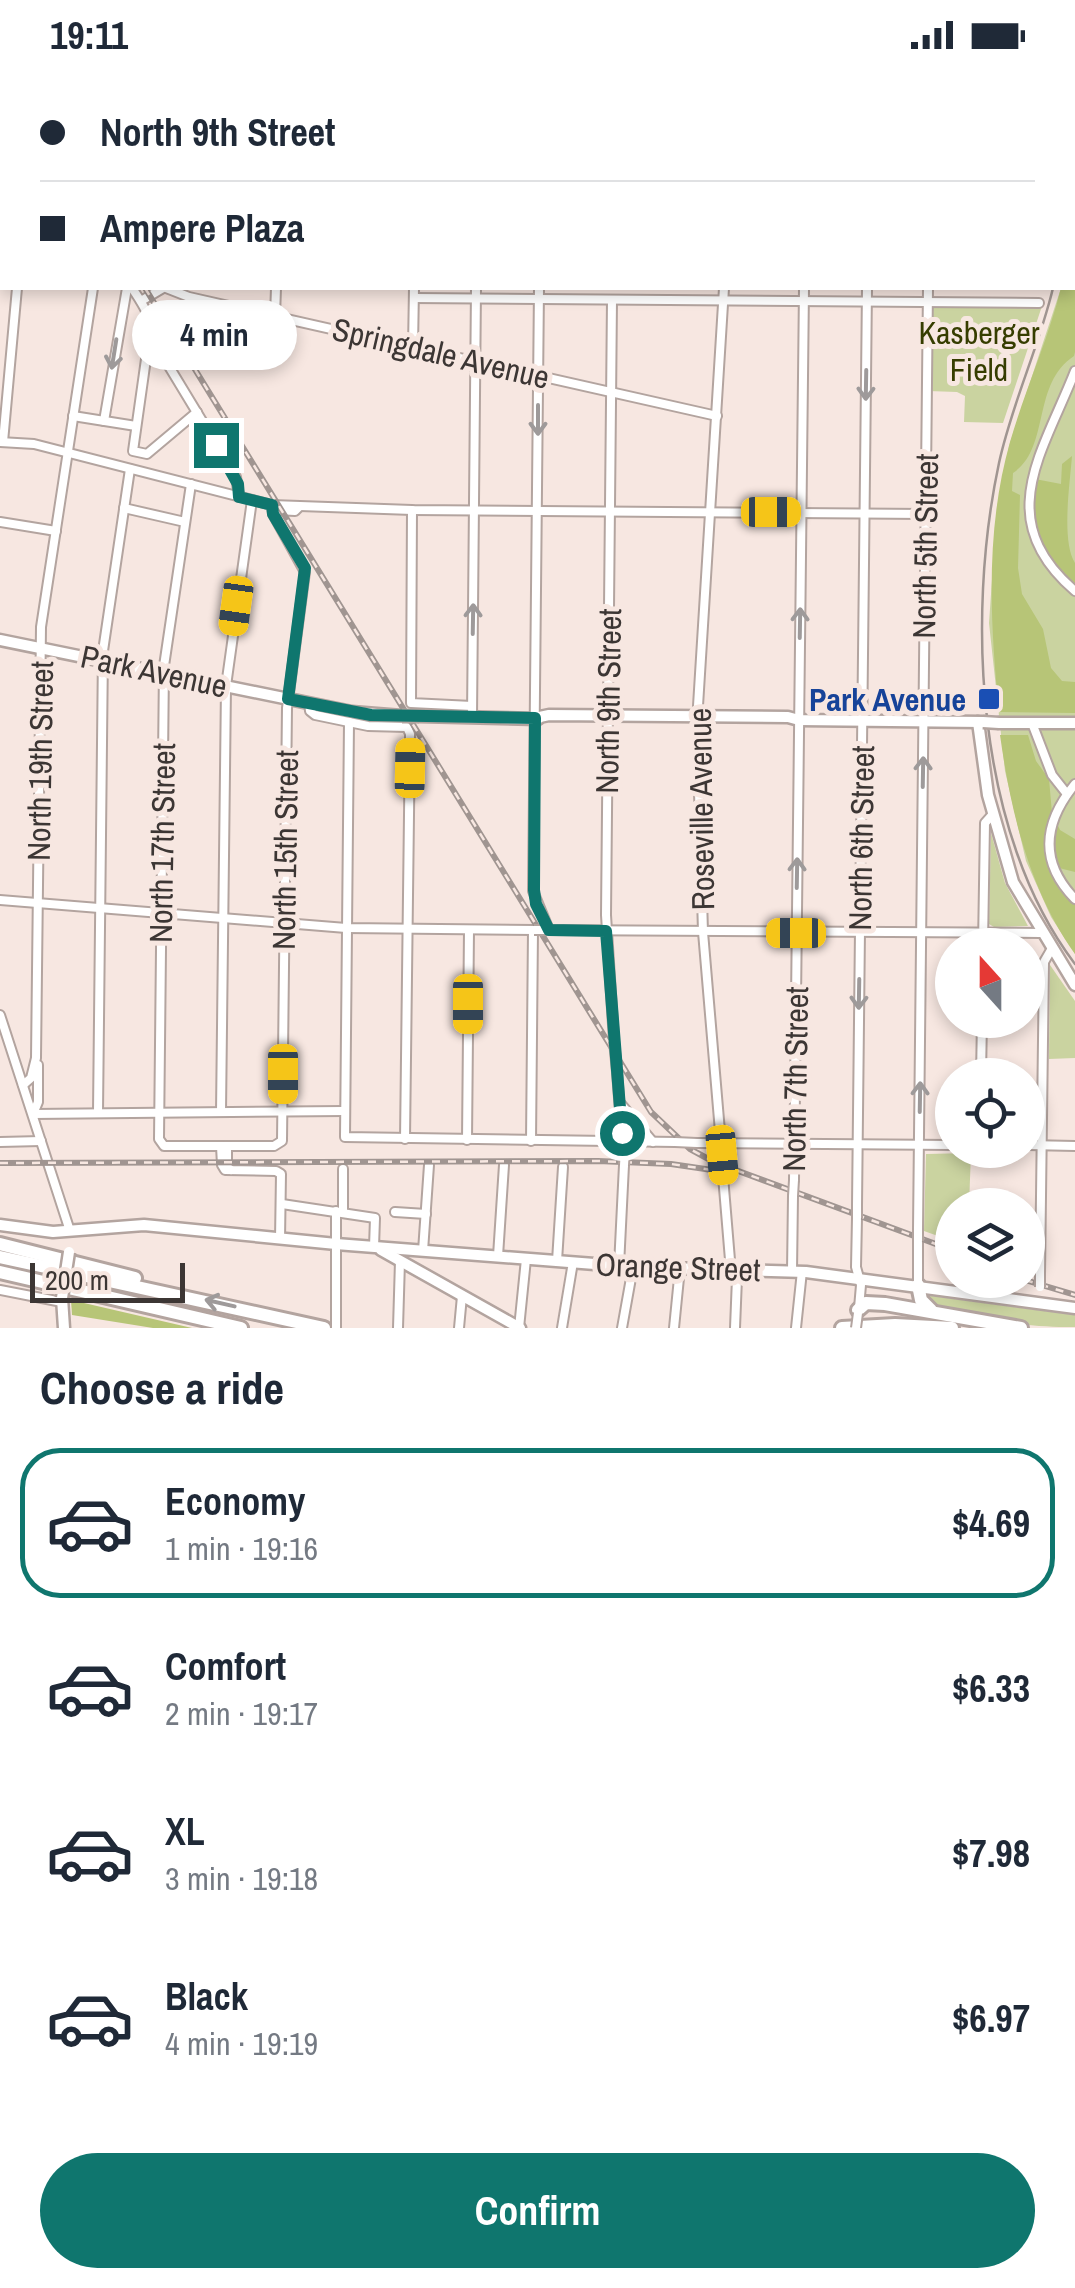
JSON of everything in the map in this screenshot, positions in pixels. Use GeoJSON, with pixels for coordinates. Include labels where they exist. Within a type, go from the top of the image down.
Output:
{"type":"FeatureCollection","features":[{"type":"Feature","properties":{"kind":"highway"},"geometry":{"type":"LineString","coordinates":[[0,1244],[178,1289],[184,1295]]}},
{"type":"Feature","properties":{"kind":"highway"},"geometry":{"type":"LineString","coordinates":[[0,1257],[324,1328]]}},
{"type":"Feature","properties":{"kind":"highway"},"geometry":{"type":"LineString","coordinates":[[0,1272],[241,1328]]}},
{"type":"Feature","properties":{"kind":"highway"},"geometry":{"type":"LineString","coordinates":[[0,1280],[152,1307]]}},
{"type":"Feature","properties":{"kind":"highway"},"geometry":{"type":"LineString","coordinates":[[918,1286],[922,1303],[938,1313]]}},
{"type":"Feature","properties":{"kind":"highway"},"geometry":{"type":"LineString","coordinates":[[858,1312],[866,1304],[876,1303],[1021,1328]]}},
{"type":"Feature","properties":{"kind":"highway"},"geometry":{"type":"LineString","coordinates":[[842,1328],[896,1324],[952,1328]]}},
{"type":"Feature","properties":{"kind":"main road","name":"Park Avenue"},"geometry":{"type":"LineString","coordinates":[[0,640],[404,722],[419,716],[472,712],[535,718],[1075,724]]}},
{"type":"Feature","properties":{"kind":"main road"},"geometry":{"type":"LineString","coordinates":[[980,722],[993,814],[1014,885],[1038,928]]}},
{"type":"Feature","properties":{"kind":"main road"},"geometry":{"type":"LineString","coordinates":[[1045,940],[1075,986]]}},
{"type":"Feature","properties":{"kind":"main road","name":"Orange Street"},"geometry":{"type":"LineString","coordinates":[[0,1225],[70,1231],[135,1224],[619,1266],[797,1271],[935,1288]]}},
{"type":"Feature","properties":{"kind":"main road"},"geometry":{"type":"LineString","coordinates":[[64,1328],[62,1300],[70,1231]]}},
{"type":"Feature","properties":{"kind":"main road"},"geometry":{"type":"LineString","coordinates":[[374,1247],[520,1328]]}},
{"type":"Feature","properties":{"kind":"main road","name":"Orange Street"},"geometry":{"type":"LineString","coordinates":[[1006,1298],[1075,1308]]}},
{"type":"Feature","properties":{"kind":"street"},"geometry":{"type":"LineString","coordinates":[[17,290],[1,442],[34,444],[272,505],[412,510],[926,514]]}},
{"type":"Feature","properties":{"kind":"street","name":"North 19th Street"},"geometry":{"type":"LineString","coordinates":[[32,1114],[38,1102],[41,627],[93,290]]}},
{"type":"Feature","properties":{"kind":"street"},"geometry":{"type":"LineString","coordinates":[[104,421],[132,290]]}},
{"type":"Feature","properties":{"kind":"street"},"geometry":{"type":"LineString","coordinates":[[133,290],[150,316],[154,340],[236,478],[239,497]]}},
{"type":"Feature","properties":{"kind":"street","name":"Springdale Avenue"},"geometry":{"type":"LineString","coordinates":[[141,302],[161,290]]}},
{"type":"Feature","properties":{"kind":"street"},"geometry":{"type":"LineString","coordinates":[[275,316],[276,290]]}},
{"type":"Feature","properties":{"kind":"street"},"geometry":{"type":"LineString","coordinates":[[413,347],[414,290]]}},
{"type":"Feature","properties":{"kind":"street"},"geometry":{"type":"LineString","coordinates":[[412,510],[411,703],[472,712],[476,290]]}},
{"type":"Feature","properties":{"kind":"street"},"geometry":{"type":"LineString","coordinates":[[538,290],[534,890],[548,930]]}},
{"type":"Feature","properties":{"kind":"street"},"geometry":{"type":"LineString","coordinates":[[600,290],[600,300]]}},
{"type":"Feature","properties":{"kind":"street"},"geometry":{"type":"LineString","coordinates":[[661,290],[661,301]]}},
{"type":"Feature","properties":{"kind":"street","name":"Roseville Avenue"},"geometry":{"type":"LineString","coordinates":[[724,290],[697,719],[702,932],[720,1142],[737,1278],[735,1328]]}},
{"type":"Feature","properties":{"kind":"street","name":"North 7th Street"},"geometry":{"type":"LineString","coordinates":[[796,1326],[793,1196],[804,290]]}},
{"type":"Feature","properties":{"kind":"street","name":"North 6th Street"},"geometry":{"type":"LineString","coordinates":[[856,1328],[867,290]]}},
{"type":"Feature","properties":{"kind":"street","name":"North 5th Street"},"geometry":{"type":"LineString","coordinates":[[918,1286],[928,290]]}},
{"type":"Feature","properties":{"kind":"street"},"geometry":{"type":"LineString","coordinates":[[990,290],[990,302]]}},
{"type":"Feature","properties":{"kind":"street","name":"Springdale Avenue"},"geometry":{"type":"LineString","coordinates":[[190,292],[275,316],[718,416]]}},
{"type":"Feature","properties":{"kind":"street"},"geometry":{"type":"LineString","coordinates":[[414,298],[1039,303]]}},
{"type":"Feature","properties":{"kind":"street","name":"North 9th Street"},"geometry":{"type":"LineString","coordinates":[[612,300],[606,931],[624,1146],[619,1266]]}},
{"type":"Feature","properties":{"kind":"street"},"geometry":{"type":"LineString","coordinates":[[154,340],[147,352],[133,451],[147,454],[197,412]]}},
{"type":"Feature","properties":{"kind":"street"},"geometry":{"type":"LineString","coordinates":[[1075,371],[1036,460],[1029,510],[1031,531],[1039,549],[1075,591]]}},
{"type":"Feature","properties":{"kind":"street"},"geometry":{"type":"LineString","coordinates":[[74,416],[136,426]]}},
{"type":"Feature","properties":{"kind":"street"},"geometry":{"type":"LineString","coordinates":[[98,1112],[103,661],[130,469]]}},
{"type":"Feature","properties":{"kind":"street","name":"North 17th Street"},"geometry":{"type":"LineString","coordinates":[[191,484],[164,674],[161,1144],[224,1146]]}},
{"type":"Feature","properties":{"kind":"street"},"geometry":{"type":"LineString","coordinates":[[221,1112],[226,686],[252,500]]}},
{"type":"Feature","properties":{"kind":"street","name":"North 15th Street"},"geometry":{"type":"LineString","coordinates":[[224,1146],[280,1144],[283,1112],[288,699],[305,568],[273,514],[272,505]]}},
{"type":"Feature","properties":{"kind":"street"},"geometry":{"type":"LineString","coordinates":[[124,508],[186,522]]}},
{"type":"Feature","properties":{"kind":"street"},"geometry":{"type":"LineString","coordinates":[[0,522],[56,531]]}},
{"type":"Feature","properties":{"kind":"street","name":"Park Avenue"},"geometry":{"type":"LineString","coordinates":[[308,703],[313,715],[349,722],[404,722]]}},
{"type":"Feature","properties":{"kind":"street"},"geometry":{"type":"LineString","coordinates":[[349,722],[345,1137],[624,1146],[654,1142],[935,1144]]}},
{"type":"Feature","properties":{"kind":"street"},"geometry":{"type":"LineString","coordinates":[[404,722],[410,734],[406,1139]]}},
{"type":"Feature","properties":{"kind":"street"},"geometry":{"type":"LineString","coordinates":[[1032,724],[1052,775],[1067,794]]}},
{"type":"Feature","properties":{"kind":"street"},"geometry":{"type":"LineString","coordinates":[[1075,784],[1052,828],[1049,856],[1056,875],[1075,899]]}},
{"type":"Feature","properties":{"kind":"street"},"geometry":{"type":"LineString","coordinates":[[983,928],[985,823],[993,814]]}},
{"type":"Feature","properties":{"kind":"street"},"geometry":{"type":"LineString","coordinates":[[0,900],[346,928],[935,935]]}},
{"type":"Feature","properties":{"kind":"street"},"geometry":{"type":"LineString","coordinates":[[467,1140],[469,930]]}},
{"type":"Feature","properties":{"kind":"street"},"geometry":{"type":"LineString","coordinates":[[531,1141],[533,930]]}},
{"type":"Feature","properties":{"kind":"street"},"geometry":{"type":"LineString","coordinates":[[1043,1058],[1044,962],[1051,950]]}},
{"type":"Feature","properties":{"kind":"street"},"geometry":{"type":"LineString","coordinates":[[0,1015],[70,1231]]}},
{"type":"Feature","properties":{"kind":"street","name":"North 19th Street"},"geometry":{"type":"LineString","coordinates":[[23,1084],[32,1078],[36,1058]]}},
{"type":"Feature","properties":{"kind":"street"},"geometry":{"type":"LineString","coordinates":[[619,1102],[654,1142]]}},
{"type":"Feature","properties":{"kind":"street"},"geometry":{"type":"LineString","coordinates":[[32,1114],[344,1111]]}},
{"type":"Feature","properties":{"kind":"street"},"geometry":{"type":"LineString","coordinates":[[0,1142],[41,1141]]}},
{"type":"Feature","properties":{"kind":"street"},"geometry":{"type":"LineString","coordinates":[[224,1146],[231,1170],[280,1173],[280,1239]]}},
{"type":"Feature","properties":{"kind":"street"},"geometry":{"type":"LineString","coordinates":[[1045,1146],[1075,1146]]}},
{"type":"Feature","properties":{"kind":"street"},"geometry":{"type":"LineString","coordinates":[[422,1251],[429,1165]]}},
{"type":"Feature","properties":{"kind":"street"},"geometry":{"type":"LineString","coordinates":[[498,1256],[504,1165]]}},
{"type":"Feature","properties":{"kind":"street"},"geometry":{"type":"LineString","coordinates":[[557,1261],[563,1167]]}},
{"type":"Feature","properties":{"kind":"street"},"geometry":{"type":"LineString","coordinates":[[1040,1303],[1042,1168]]}},
{"type":"Feature","properties":{"kind":"street"},"geometry":{"type":"LineString","coordinates":[[336,1328],[336,1244],[343,1169]]}},
{"type":"Feature","properties":{"kind":"street"},"geometry":{"type":"LineString","coordinates":[[282,1204],[375,1218],[374,1247]]}},
{"type":"Feature","properties":{"kind":"street"},"geometry":{"type":"LineString","coordinates":[[394,1212],[426,1214]]}},
{"type":"Feature","properties":{"kind":"street"},"geometry":{"type":"LineString","coordinates":[[520,1328],[526,1258]]}},
{"type":"Feature","properties":{"kind":"street"},"geometry":{"type":"LineString","coordinates":[[398,1326],[400,1261]]}},
{"type":"Feature","properties":{"kind":"street"},"geometry":{"type":"LineString","coordinates":[[562,1328],[574,1262]]}},
{"type":"Feature","properties":{"kind":"street"},"geometry":{"type":"LineString","coordinates":[[622,1328],[634,1267]]}},
{"type":"Feature","properties":{"kind":"street"},"geometry":{"type":"LineString","coordinates":[[674,1328],[680,1268]]}},
{"type":"Feature","properties":{"kind":"street"},"geometry":{"type":"LineString","coordinates":[[0,1290],[62,1300]]}},
{"type":"Feature","properties":{"kind":"street"},"geometry":{"type":"LineString","coordinates":[[460,1328],[462,1296]]}},
{"type":"Feature","properties":{"kind":"green space"},"geometry":{"type":"Polygon","coordinates":[[[1060,290],[1075,290],[1075,954],[1051,917],[1026,861],[1005,771],[989,623],[997,508],[1009,446],[1060,290]]]}},
{"type":"Feature","properties":{"kind":"green space"},"geometry":{"type":"Polygon","coordinates":[[[1060,290],[1075,290],[1074,356],[1052,383],[1033,448],[1013,473],[1012,491],[1020,495],[1018,568],[1022,594],[1043,629],[1051,668],[1062,681],[1075,682],[1075,713],[999,712],[992,610],[996,509],[1010,442],[1060,290]]]}},
{"type":"Feature","properties":{"kind":"green space","name":"Kasberger Field"},"geometry":{"type":"Polygon","coordinates":[[[1043,303],[1003,423],[964,422],[965,396],[928,391],[931,306],[1043,303]]]}},
{"type":"Feature","properties":{"kind":"green space"},"geometry":{"type":"Polygon","coordinates":[[[1072,456],[1067,527],[1075,584],[1051,563],[1044,551],[1034,510],[1035,479],[1061,484],[1062,464],[1072,456]]]}},
{"type":"Feature","properties":{"kind":"green space"},"geometry":{"type":"Polygon","coordinates":[[[1000,735],[1028,735],[1036,761],[1049,779],[1052,813],[1060,830],[1075,839],[1075,872],[1047,865],[1059,889],[1075,904],[1075,954],[1045,903],[1024,849],[1000,735]]]}},
{"type":"Feature","properties":{"kind":"green space"},"geometry":{"type":"Polygon","coordinates":[[[991,833],[1005,883],[1028,926],[989,924],[991,833]]]}},
{"type":"Feature","properties":{"kind":"green space"},"geometry":{"type":"Polygon","coordinates":[[[1050,965],[1075,1001],[1075,1058],[1049,1059],[1050,965]]]}},
{"type":"Feature","properties":{"kind":"green space"},"geometry":{"type":"Polygon","coordinates":[[[926,1154],[935,1154],[935,1168],[970,1168],[970,1188],[935,1188],[935,1235],[924,1231],[926,1154]]]}},
{"type":"Feature","properties":{"kind":"green space"},"geometry":{"type":"Polygon","coordinates":[[[925,1295],[1075,1315],[1075,1327],[1018,1324],[971,1316],[935,1304],[925,1295]]]}},
{"type":"Feature","properties":{"kind":"green space"},"geometry":{"type":"Polygon","coordinates":[[[71,1300],[192,1328],[153,1328],[72,1315],[71,1300]]]}},
{"type":"Feature","properties":{"kind":"tram line"},"geometry":{"type":"LineString","coordinates":[[1052,290],[999,463],[983,588],[982,655],[987,722],[999,789],[1017,853],[1042,911],[1075,964]]}},
{"type":"Feature","properties":{"kind":"railway"},"geometry":{"type":"LineString","coordinates":[[146,290],[651,1112],[690,1149],[714,1162],[935,1244]]}},
{"type":"Feature","properties":{"kind":"railway"},"geometry":{"type":"LineString","coordinates":[[0,1163],[598,1161],[671,1164],[719,1171]]}},
{"type":"Feature","properties":{"kind":"railway"},"geometry":{"type":"LineString","coordinates":[[1045,1286],[1075,1295]]}},
{"type":"Feature","properties":{"kind":"place","name":"Park Avenue"},"geometry":{"type":"Point","coordinates":[989,699]}},
{"type":"Feature","properties":{"kind":"route"},"geometry":{"type":"LineString","coordinates":[[216,445],[238,484],[239,497],[272,505],[273,514],[304,565],[288,699],[371,715],[535,718],[535,900],[549,930],[606,931],[622,1133]]}}]}
